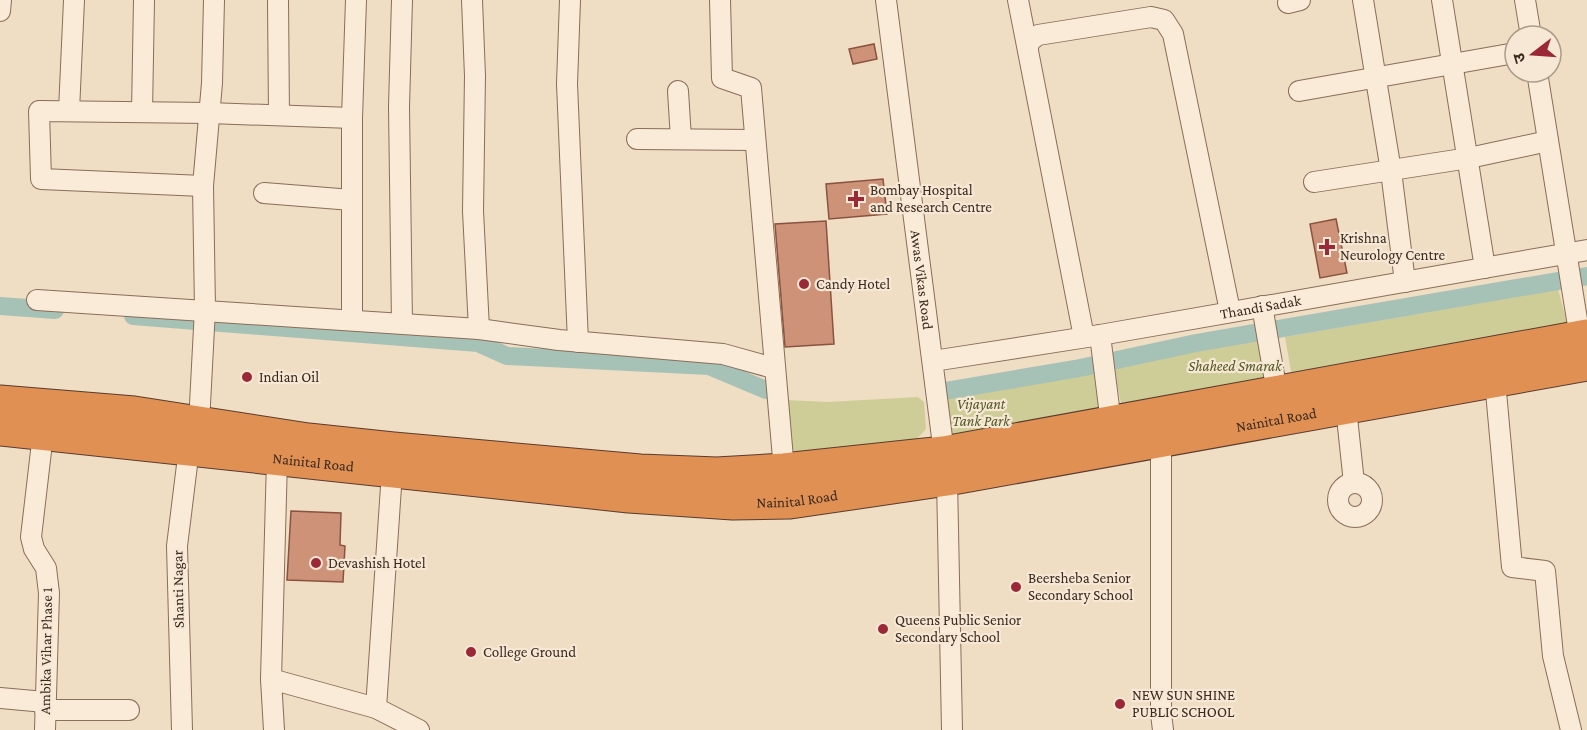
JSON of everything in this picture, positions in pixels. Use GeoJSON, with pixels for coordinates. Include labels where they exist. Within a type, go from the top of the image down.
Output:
{"type":"FeatureCollection","features":[{"type":"Feature","properties":{"kind":"highway","name":"Nainital Road"},"geometry":{"type":"LineString","coordinates":[[194,436],[277,460],[629,496],[733,502],[785,486],[946,466],[1161,428],[1346,408],[1495,381],[1584,346]]}},
{"type":"Feature","properties":{"kind":"highway","name":"Nainital Road"},"geometry":{"type":"LineString","coordinates":[[946,466],[1111,423],[1161,428],[1277,392],[1584,346]]}},
{"type":"Feature","properties":{"kind":"highway","name":"Nainital Road"},"geometry":{"type":"LineString","coordinates":[[0,402],[45,420],[194,436],[329,442],[640,471],[717,474],[785,486]]}},
{"type":"Feature","properties":{"kind":"highway","name":"Nainital Road"},"geometry":{"type":"LineString","coordinates":[[0,429],[45,420]]}},
{"type":"Feature","properties":{"kind":"street"},"geometry":{"type":"LineString","coordinates":[[0,11],[1,0]]}},
{"type":"Feature","properties":{"kind":"street"},"geometry":{"type":"LineString","coordinates":[[69,111],[74,0]]}},
{"type":"Feature","properties":{"kind":"street"},"geometry":{"type":"LineString","coordinates":[[142,112],[144,0]]}},
{"type":"Feature","properties":{"kind":"street","name":"Shanti Nagar"},"geometry":{"type":"LineString","coordinates":[[182,730],[177,546],[194,436],[204,317],[204,186],[214,0]]}},
{"type":"Feature","properties":{"kind":"street"},"geometry":{"type":"LineString","coordinates":[[278,0],[279,115]]}},
{"type":"Feature","properties":{"kind":"street"},"geometry":{"type":"LineString","coordinates":[[352,320],[352,118],[356,0]]}},
{"type":"Feature","properties":{"kind":"street"},"geometry":{"type":"LineString","coordinates":[[402,0],[399,95],[402,323]]}},
{"type":"Feature","properties":{"kind":"street"},"geometry":{"type":"LineString","coordinates":[[472,0],[475,76],[473,211],[478,329]]}},
{"type":"Feature","properties":{"kind":"street"},"geometry":{"type":"LineString","coordinates":[[570,0],[567,84],[578,342]]}},
{"type":"Feature","properties":{"kind":"street"},"geometry":{"type":"LineString","coordinates":[[720,0],[722,78],[751,88],[773,368],[785,486]]}},
{"type":"Feature","properties":{"kind":"street","name":"Awas Vikas Road"},"geometry":{"type":"LineString","coordinates":[[886,0],[946,466],[952,730]]}},
{"type":"Feature","properties":{"kind":"street"},"geometry":{"type":"LineString","coordinates":[[1018,0],[1098,349],[1111,423]]}},
{"type":"Feature","properties":{"kind":"street"},"geometry":{"type":"LineString","coordinates":[[1363,0],[1392,171],[1405,282]]}},
{"type":"Feature","properties":{"kind":"street"},"geometry":{"type":"LineString","coordinates":[[1442,0],[1485,268]]}},
{"type":"Feature","properties":{"kind":"street"},"geometry":{"type":"LineString","coordinates":[[1526,0],[1529,24]]}},
{"type":"Feature","properties":{"kind":"street"},"geometry":{"type":"LineString","coordinates":[[1028,47],[1030,41],[1038,35],[1151,17],[1164,20],[1173,34],[1230,311]]}},
{"type":"Feature","properties":{"kind":"street"},"geometry":{"type":"LineString","coordinates":[[1299,91],[1503,55]]}},
{"type":"Feature","properties":{"kind":"street"},"geometry":{"type":"LineString","coordinates":[[1539,84],[1568,271],[1584,346]]}},
{"type":"Feature","properties":{"kind":"street"},"geometry":{"type":"LineString","coordinates":[[678,91],[681,139]]}},
{"type":"Feature","properties":{"kind":"street"},"geometry":{"type":"LineString","coordinates":[[204,186],[41,179],[39,111],[209,112],[352,118]]}},
{"type":"Feature","properties":{"kind":"street"},"geometry":{"type":"LineString","coordinates":[[637,139],[754,140]]}},
{"type":"Feature","properties":{"kind":"street"},"geometry":{"type":"LineString","coordinates":[[1314,182],[1469,158],[1548,141]]}},
{"type":"Feature","properties":{"kind":"street"},"geometry":{"type":"LineString","coordinates":[[264,193],[352,200]]}},
{"type":"Feature","properties":{"kind":"street","name":"Thandi Sadak"},"geometry":{"type":"LineString","coordinates":[[933,361],[1098,349],[1230,311],[1264,322],[1405,282],[1485,268],[1568,271],[1587,250]]}},
{"type":"Feature","properties":{"kind":"street"},"geometry":{"type":"LineString","coordinates":[[37,300],[204,317],[352,320],[478,329],[578,342],[723,354],[773,368]]}},
{"type":"Feature","properties":{"kind":"street"},"geometry":{"type":"LineString","coordinates":[[1264,322],[1277,392]]}},
{"type":"Feature","properties":{"kind":"street"},"geometry":{"type":"LineString","coordinates":[[1495,381],[1512,567],[1545,571],[1553,656],[1571,730]]}},
{"type":"Feature","properties":{"kind":"street"},"geometry":{"type":"LineString","coordinates":[[1346,408],[1354,483]]}},
{"type":"Feature","properties":{"kind":"street","name":"Ambika Vihar Phase 1"},"geometry":{"type":"LineString","coordinates":[[45,420],[31,537],[34,549],[46,568],[49,594],[45,730]]}},
{"type":"Feature","properties":{"kind":"street"},"geometry":{"type":"LineString","coordinates":[[1161,428],[1159,600],[1163,730]]}},
{"type":"Feature","properties":{"kind":"street"},"geometry":{"type":"LineString","coordinates":[[274,730],[271,679],[277,460]]}},
{"type":"Feature","properties":{"kind":"street"},"geometry":{"type":"LineString","coordinates":[[376,708],[392,472]]}},
{"type":"Feature","properties":{"kind":"street"},"geometry":{"type":"LineString","coordinates":[[271,679],[376,708],[419,730]]}},
{"type":"Feature","properties":{"kind":"street"},"geometry":{"type":"LineString","coordinates":[[0,698],[45,706],[129,710]]}},
{"type":"Feature","properties":{"kind":"green space"},"geometry":{"type":"Polygon","coordinates":[[[1558,289],[1569,330],[1293,382],[1285,337],[1558,289]]]}},
{"type":"Feature","properties":{"kind":"green space","name":"Shaheed Smarak"},"geometry":{"type":"Polygon","coordinates":[[[1261,337],[1268,384],[1123,412],[1113,366],[1261,337]]]}},
{"type":"Feature","properties":{"kind":"green space","name":"Vijayant Tank Park"},"geometry":{"type":"Polygon","coordinates":[[[1094,373],[1100,413],[953,440],[947,396],[1094,373]]]}},
{"type":"Feature","properties":{"kind":"green space"},"geometry":{"type":"Polygon","coordinates":[[[918,397],[924,402],[926,429],[916,440],[801,452],[795,452],[790,446],[785,400],[828,402],[918,397]]]}},
{"type":"Feature","properties":{"kind":"building"},"geometry":{"type":"Polygon","coordinates":[[[874,44],[877,59],[853,64],[849,49],[874,44]]]}},
{"type":"Feature","properties":{"kind":"building"},"geometry":{"type":"Polygon","coordinates":[[[883,179],[887,214],[829,219],[826,184],[883,179]]]}},
{"type":"Feature","properties":{"kind":"building"},"geometry":{"type":"Polygon","coordinates":[[[1336,219],[1347,273],[1320,278],[1310,224],[1336,219]]]}},
{"type":"Feature","properties":{"kind":"building","name":"Candy Hotel"},"geometry":{"type":"Polygon","coordinates":[[[826,221],[834,344],[785,347],[775,224],[826,221]]]}},
{"type":"Feature","properties":{"kind":"building","name":"Devashish Hotel"},"geometry":{"type":"Polygon","coordinates":[[[291,511],[341,513],[340,545],[345,546],[343,582],[287,580],[291,511]]]}},
{"type":"Feature","properties":{"kind":"waterway"},"geometry":{"type":"LineString","coordinates":[[945,391],[1080,368],[1196,343],[1587,276]]}},
{"type":"Feature","properties":{"kind":"waterway"},"geometry":{"type":"LineString","coordinates":[[0,306],[55,310]]}},
{"type":"Feature","properties":{"kind":"waterway"},"geometry":{"type":"LineString","coordinates":[[133,316],[478,343],[507,356],[709,366],[766,390]]}},
{"type":"Feature","properties":{"kind":"place","name":"Bombay Hospital and Research Centre"},"geometry":{"type":"Point","coordinates":[856,199]}},
{"type":"Feature","properties":{"kind":"place","name":"Krishna Neurology Centre"},"geometry":{"type":"Point","coordinates":[1327,247]}},
{"type":"Feature","properties":{"kind":"place","name":"Candy Hotel"},"geometry":{"type":"Point","coordinates":[804,284]}},
{"type":"Feature","properties":{"kind":"place","name":"Indian Oil"},"geometry":{"type":"Point","coordinates":[247,377]}},
{"type":"Feature","properties":{"kind":"place","name":"Devashish Hotel"},"geometry":{"type":"Point","coordinates":[316,563]}},
{"type":"Feature","properties":{"kind":"place","name":"Beersheba Senior Secondary School"},"geometry":{"type":"Point","coordinates":[1016,587]}},
{"type":"Feature","properties":{"kind":"place","name":"Queens Public Senior Secondary School"},"geometry":{"type":"Point","coordinates":[883,629]}},
{"type":"Feature","properties":{"kind":"place","name":"College Ground"},"geometry":{"type":"Point","coordinates":[471,652]}},
{"type":"Feature","properties":{"kind":"place","name":"NEW SUN SHINE PUBLIC SCHOOL"},"geometry":{"type":"Point","coordinates":[1120,704]}}]}
